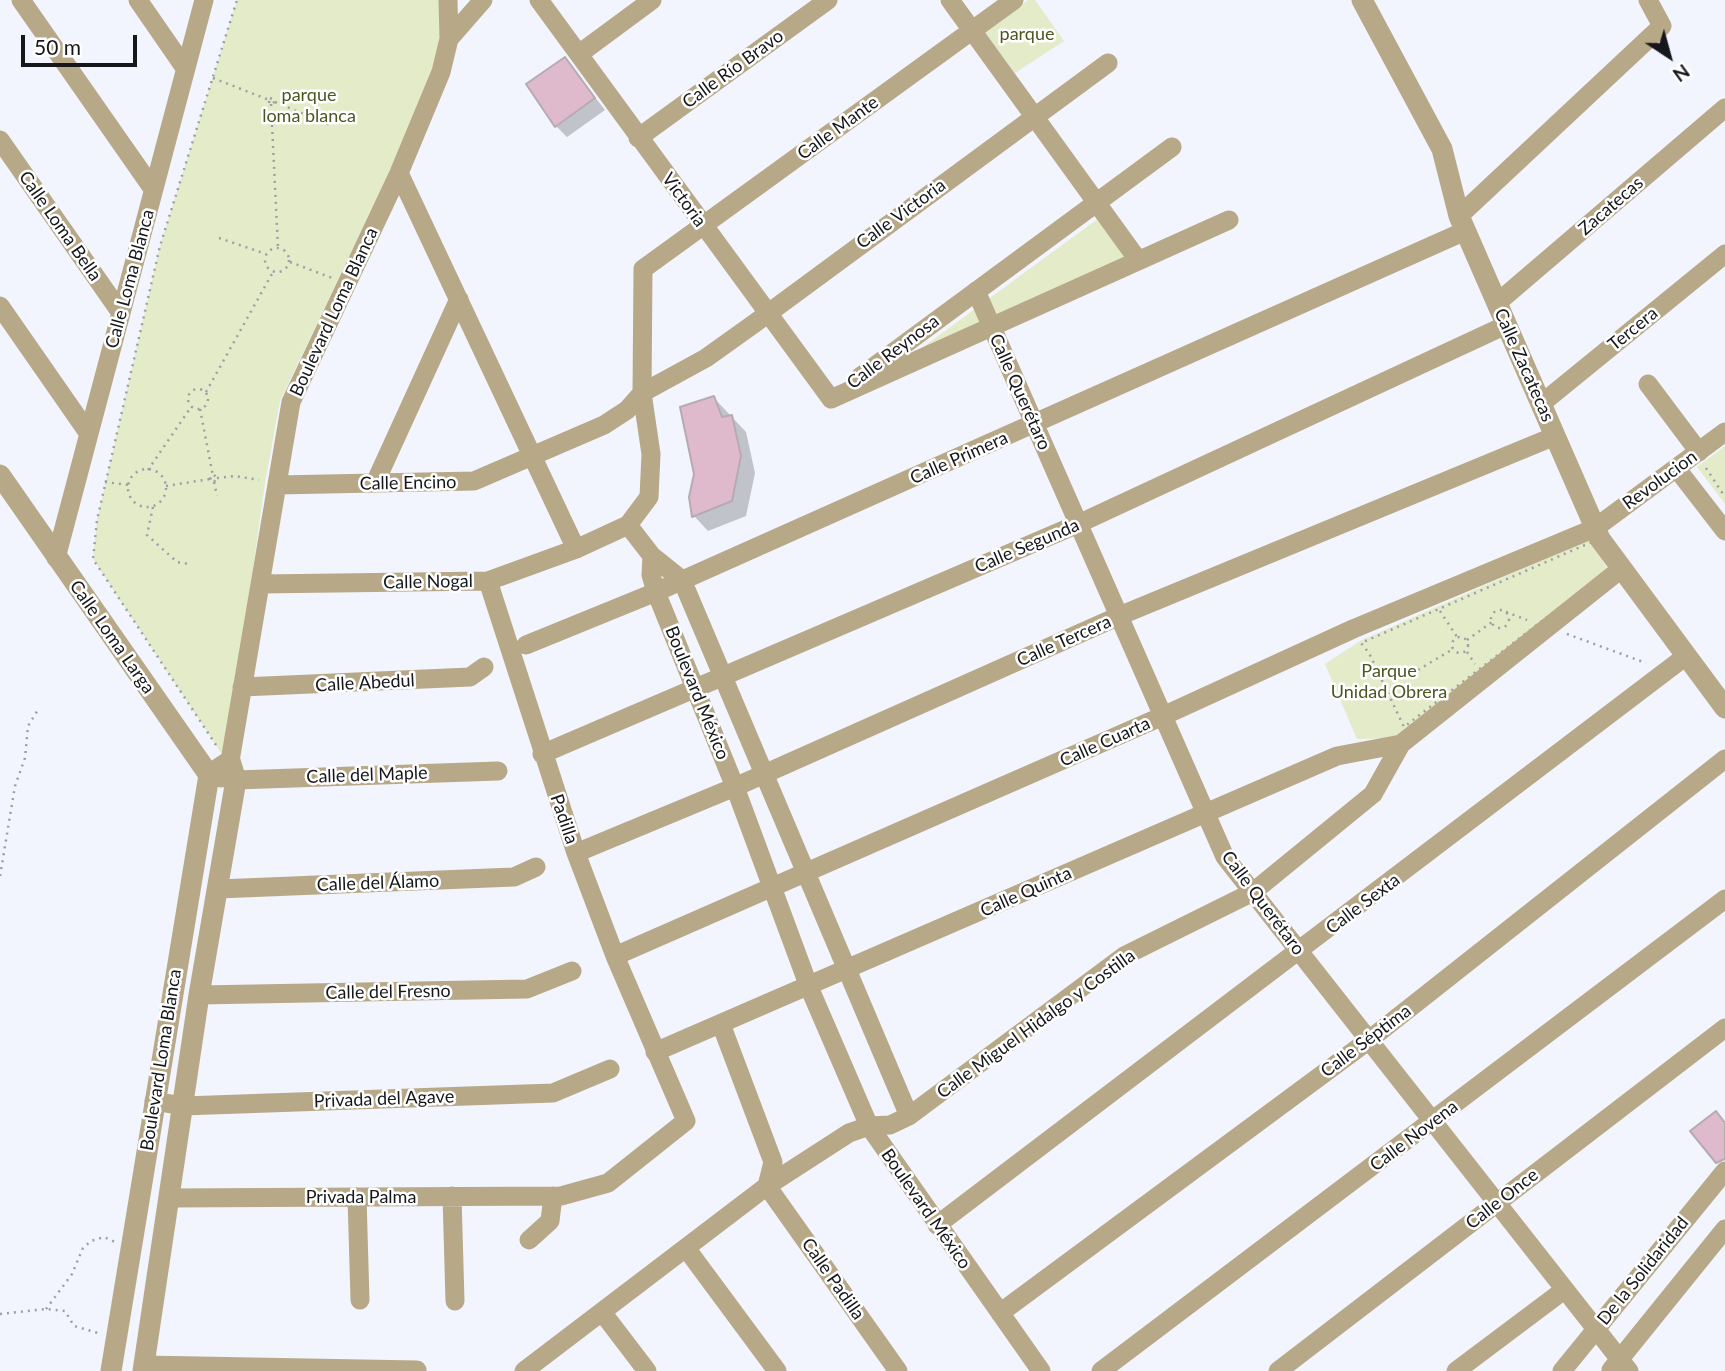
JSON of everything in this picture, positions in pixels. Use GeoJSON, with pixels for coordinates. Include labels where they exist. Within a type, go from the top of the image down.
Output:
{"type":"FeatureCollection","features":[{"type":"Feature","properties":{"kind":"street"},"geometry":{"type":"LineString","coordinates":[[21,0],[153,189]]}},
{"type":"Feature","properties":{"kind":"street"},"geometry":{"type":"LineString","coordinates":[[138,0],[186,68]]}},
{"type":"Feature","properties":{"kind":"street","name":"Calle Loma Blanca"},"geometry":{"type":"LineString","coordinates":[[56,558],[204,0]]}},
{"type":"Feature","properties":{"kind":"street"},"geometry":{"type":"LineString","coordinates":[[448,0],[449,39]]}},
{"type":"Feature","properties":{"kind":"street"},"geometry":{"type":"LineString","coordinates":[[449,39],[483,0]]}},
{"type":"Feature","properties":{"kind":"street","name":"Victoria"},"geometry":{"type":"LineString","coordinates":[[539,0],[831,399]]}},
{"type":"Feature","properties":{"kind":"street"},"geometry":{"type":"LineString","coordinates":[[579,54],[652,0]]}},
{"type":"Feature","properties":{"kind":"street","name":"Calle Río Bravo"},"geometry":{"type":"LineString","coordinates":[[638,138],[828,0]]}},
{"type":"Feature","properties":{"kind":"street"},"geometry":{"type":"LineString","coordinates":[[950,0],[1098,201],[1138,260]]}},
{"type":"Feature","properties":{"kind":"street","name":"Calle Mante"},"geometry":{"type":"LineString","coordinates":[[642,393],[643,269],[1014,0]]}},
{"type":"Feature","properties":{"kind":"street","name":"Calle Zacatecas"},"geometry":{"type":"LineString","coordinates":[[1363,0],[1442,149],[1462,223],[1595,528],[1621,569],[1725,708]]}},
{"type":"Feature","properties":{"kind":"street","name":"Calle Primera"},"geometry":{"type":"LineString","coordinates":[[526,645],[656,592],[1035,425],[1462,223],[1662,26],[1648,0]]}},
{"type":"Feature","properties":{"kind":"street","name":"Boulevard Loma Blanca"},"geometry":{"type":"LineString","coordinates":[[144,1364],[218,889],[229,765],[260,584],[272,483],[291,402],[399,173],[442,72],[449,39]]}},
{"type":"Feature","properties":{"kind":"street","name":"Calle Victoria"},"geometry":{"type":"LineString","coordinates":[[642,393],[706,358],[1108,63]]}},
{"type":"Feature","properties":{"kind":"street","name":"Zacatecas"},"geometry":{"type":"LineString","coordinates":[[1497,303],[1725,108]]}},
{"type":"Feature","properties":{"kind":"street","name":"Calle Loma Bella"},"geometry":{"type":"LineString","coordinates":[[0,140],[121,313]]}},
{"type":"Feature","properties":{"kind":"street","name":"Calle Reynosa"},"geometry":{"type":"LineString","coordinates":[[831,399],[1172,147]]}},
{"type":"Feature","properties":{"kind":"street"},"geometry":{"type":"LineString","coordinates":[[399,173],[576,549]]}},
{"type":"Feature","properties":{"kind":"street","name":"Calle Reynosa"},"geometry":{"type":"LineString","coordinates":[[831,399],[1229,220]]}},
{"type":"Feature","properties":{"kind":"street","name":"Tercera"},"geometry":{"type":"LineString","coordinates":[[1541,404],[1725,254]]}},
{"type":"Feature","properties":{"kind":"street","name":"Calle Querétaro"},"geometry":{"type":"LineString","coordinates":[[976,291],[1225,857],[1595,1330],[1620,1367]]}},
{"type":"Feature","properties":{"kind":"street"},"geometry":{"type":"LineString","coordinates":[[375,483],[459,299]]}},
{"type":"Feature","properties":{"kind":"street"},"geometry":{"type":"LineString","coordinates":[[0,306],[89,434]]}},
{"type":"Feature","properties":{"kind":"street","name":"Calle Segunda"},"geometry":{"type":"LineString","coordinates":[[542,754],[1079,524],[1506,325]]}},
{"type":"Feature","properties":{"kind":"street"},"geometry":{"type":"LineString","coordinates":[[1648,384],[1707,456]]}},
{"type":"Feature","properties":{"kind":"street"},"geometry":{"type":"LineString","coordinates":[[642,393],[651,454],[649,497],[628,525],[652,556]]}},
{"type":"Feature","properties":{"kind":"street","name":"Calle Encino"},"geometry":{"type":"LineString","coordinates":[[272,483],[474,481],[604,425],[627,410],[642,393]]}},
{"type":"Feature","properties":{"kind":"street","name":"Revolucion"},"geometry":{"type":"LineString","coordinates":[[1595,528],[1677,469],[1707,456],[1725,432]]}},
{"type":"Feature","properties":{"kind":"street","name":"Calle Tercera"},"geometry":{"type":"LineString","coordinates":[[576,853],[765,774],[1119,616],[1555,436]]}},
{"type":"Feature","properties":{"kind":"street"},"geometry":{"type":"LineString","coordinates":[[1677,469],[1725,531]]}},
{"type":"Feature","properties":{"kind":"street","name":"Calle Loma Larga"},"geometry":{"type":"LineString","coordinates":[[0,475],[209,775]]}},
{"type":"Feature","properties":{"kind":"street","name":"Calle Nogal"},"geometry":{"type":"LineString","coordinates":[[260,584],[488,581],[576,549],[628,525]]}},
{"type":"Feature","properties":{"kind":"street","name":"Calle Cuarta"},"geometry":{"type":"LineString","coordinates":[[615,956],[1163,716],[1353,629],[1595,528]]}},
{"type":"Feature","properties":{"kind":"street","name":"Boulevard México"},"geometry":{"type":"LineString","coordinates":[[652,556],[682,580],[909,1116]]}},
{"type":"Feature","properties":{"kind":"street","name":"Boulevard México"},"geometry":{"type":"LineString","coordinates":[[652,556],[656,592],[735,787],[809,987],[869,1126],[1041,1371]]}},
{"type":"Feature","properties":{"kind":"street","name":"Calle Miguel Hidalgo y Costilla"},"geometry":{"type":"LineString","coordinates":[[524,1371],[767,1186],[849,1133],[869,1126],[890,1125],[909,1116],[1124,956],[1253,892],[1373,794],[1401,744],[1621,569]]}},
{"type":"Feature","properties":{"kind":"street","name":"Padilla"},"geometry":{"type":"LineString","coordinates":[[488,581],[576,853],[655,1052]]}},
{"type":"Feature","properties":{"kind":"street","name":"Calle Sexta"},"geometry":{"type":"LineString","coordinates":[[937,1225],[1300,952],[1686,656]]}},
{"type":"Feature","properties":{"kind":"street","name":"Calle Abedul"},"geometry":{"type":"LineString","coordinates":[[242,687],[470,677],[484,667]]}},
{"type":"Feature","properties":{"kind":"street","name":"Calle Quinta"},"geometry":{"type":"LineString","coordinates":[[655,1052],[1337,756],[1401,744]]}},
{"type":"Feature","properties":{"kind":"street","name":"Calle Séptima"},"geometry":{"type":"LineString","coordinates":[[1000,1313],[1368,1040],[1725,759]]}},
{"type":"Feature","properties":{"kind":"street"},"geometry":{"type":"LineString","coordinates":[[209,775],[229,765]]}},
{"type":"Feature","properties":{"kind":"street","name":"Calle del Maple"},"geometry":{"type":"LineString","coordinates":[[229,765],[498,771]]}},
{"type":"Feature","properties":{"kind":"street","name":"Boulevard Loma Blanca"},"geometry":{"type":"LineString","coordinates":[[112,1362],[209,775]]}},
{"type":"Feature","properties":{"kind":"street","name":"Calle del Álamo"},"geometry":{"type":"LineString","coordinates":[[218,889],[514,877],[536,867]]}},
{"type":"Feature","properties":{"kind":"street","name":"Calle Novena"},"geometry":{"type":"LineString","coordinates":[[1101,1371],[1725,899]]}},
{"type":"Feature","properties":{"kind":"street","name":"Calle del Fresno"},"geometry":{"type":"LineString","coordinates":[[200,995],[527,989],[572,971]]}},
{"type":"Feature","properties":{"kind":"street"},"geometry":{"type":"LineString","coordinates":[[720,1024],[773,1162],[767,1186]]}},
{"type":"Feature","properties":{"kind":"street","name":"Calle Once"},"geometry":{"type":"LineString","coordinates":[[1278,1371],[1725,1028]]}},
{"type":"Feature","properties":{"kind":"street","name":"Privada Palma"},"geometry":{"type":"LineString","coordinates":[[169,1198],[553,1196],[608,1183],[686,1121],[655,1052]]}},
{"type":"Feature","properties":{"kind":"street","name":"Privada del Agave"},"geometry":{"type":"LineString","coordinates":[[154,1101],[183,1106],[553,1093],[610,1069]]}},
{"type":"Feature","properties":{"kind":"street","name":"De la Solidaridad"},"geometry":{"type":"LineString","coordinates":[[1562,1371],[1722,1182]]}},
{"type":"Feature","properties":{"kind":"street","name":"Calle Padilla"},"geometry":{"type":"LineString","coordinates":[[767,1186],[898,1371]]}},
{"type":"Feature","properties":{"kind":"street"},"geometry":{"type":"LineString","coordinates":[[452,1196],[455,1301]]}},
{"type":"Feature","properties":{"kind":"street"},"geometry":{"type":"LineString","coordinates":[[529,1240],[550,1221],[553,1196]]}},
{"type":"Feature","properties":{"kind":"street"},"geometry":{"type":"LineString","coordinates":[[357,1197],[360,1300]]}},
{"type":"Feature","properties":{"kind":"street"},"geometry":{"type":"LineString","coordinates":[[1620,1367],[1725,1230]]}},
{"type":"Feature","properties":{"kind":"street"},"geometry":{"type":"LineString","coordinates":[[686,1248],[777,1371]]}},
{"type":"Feature","properties":{"kind":"street"},"geometry":{"type":"LineString","coordinates":[[1456,1371],[1564,1290]]}},
{"type":"Feature","properties":{"kind":"street"},"geometry":{"type":"LineString","coordinates":[[601,1312],[647,1371]]}},
{"type":"Feature","properties":{"kind":"street"},"geometry":{"type":"LineString","coordinates":[[112,1362],[417,1370]]}},
{"type":"Feature","properties":{"kind":"path"},"geometry":{"type":"LineString","coordinates":[[229,765],[93,559],[105,482],[160,246],[237,0]]}},
{"type":"Feature","properties":{"kind":"path"},"geometry":{"type":"LineString","coordinates":[[212,77],[330,125]]}},
{"type":"Feature","properties":{"kind":"path"},"geometry":{"type":"LineString","coordinates":[[273,103],[278,248]]}},
{"type":"Feature","properties":{"kind":"path"},"geometry":{"type":"LineString","coordinates":[[219,238],[266,254],[278,248]]}},
{"type":"Feature","properties":{"kind":"path"},"geometry":{"type":"LineString","coordinates":[[273,272],[286,270],[290,262],[288,254],[278,248]]}},
{"type":"Feature","properties":{"kind":"path"},"geometry":{"type":"LineString","coordinates":[[266,254],[265,263],[273,272]]}},
{"type":"Feature","properties":{"kind":"path"},"geometry":{"type":"LineString","coordinates":[[290,262],[338,280]]}},
{"type":"Feature","properties":{"kind":"path"},"geometry":{"type":"LineString","coordinates":[[200,409],[208,402],[206,392],[273,272]]}},
{"type":"Feature","properties":{"kind":"path"},"geometry":{"type":"LineString","coordinates":[[191,407],[188,401],[191,392],[197,389],[206,392]]}},
{"type":"Feature","properties":{"kind":"path"},"geometry":{"type":"LineString","coordinates":[[191,407],[200,409]]}},
{"type":"Feature","properties":{"kind":"path"},"geometry":{"type":"LineString","coordinates":[[153,507],[135,504],[129,493],[129,485],[133,475],[148,470],[191,407]]}},
{"type":"Feature","properties":{"kind":"path"},"geometry":{"type":"LineString","coordinates":[[200,409],[217,496]]}},
{"type":"Feature","properties":{"kind":"path"},"geometry":{"type":"LineString","coordinates":[[1707,456],[1705,469],[1725,497]]}},
{"type":"Feature","properties":{"kind":"path"},"geometry":{"type":"LineString","coordinates":[[148,470],[161,475],[166,486],[163,499],[153,507],[147,535],[177,562],[189,564]]}},
{"type":"Feature","properties":{"kind":"path"},"geometry":{"type":"LineString","coordinates":[[166,486],[235,476],[272,483]]}},
{"type":"Feature","properties":{"kind":"path"},"geometry":{"type":"LineString","coordinates":[[105,482],[129,485]]}},
{"type":"Feature","properties":{"kind":"path"},"geometry":{"type":"LineString","coordinates":[[1594,541],[1611,568],[1478,670],[1404,727],[1369,653],[1361,643],[1594,541]]}},
{"type":"Feature","properties":{"kind":"path"},"geometry":{"type":"LineString","coordinates":[[1438,609],[1457,637],[1467,640]]}},
{"type":"Feature","properties":{"kind":"path"},"geometry":{"type":"LineString","coordinates":[[1478,670],[1466,651],[1467,640],[1492,622],[1494,612],[1506,612],[1544,626]]}},
{"type":"Feature","properties":{"kind":"path"},"geometry":{"type":"LineString","coordinates":[[1492,622],[1497,627],[1506,625],[1509,620],[1506,612]]}},
{"type":"Feature","properties":{"kind":"path"},"geometry":{"type":"LineString","coordinates":[[1556,631],[1658,667]]}},
{"type":"Feature","properties":{"kind":"path"},"geometry":{"type":"LineString","coordinates":[[1457,637],[1452,643],[1453,649],[1459,653],[1466,651]]}},
{"type":"Feature","properties":{"kind":"path"},"geometry":{"type":"LineString","coordinates":[[1418,670],[1453,649]]}},
{"type":"Feature","properties":{"kind":"path"},"geometry":{"type":"LineString","coordinates":[[0,876],[15,786],[25,758],[28,726],[39,708]]}},
{"type":"Feature","properties":{"kind":"path"},"geometry":{"type":"LineString","coordinates":[[46,1309],[72,1274],[83,1248],[91,1241],[104,1237],[121,1244],[130,1243],[132,1239]]}},
{"type":"Feature","properties":{"kind":"path"},"geometry":{"type":"LineString","coordinates":[[0,1314],[46,1309],[65,1311],[74,1326],[93,1334],[118,1327]]}},
{"type":"Feature","properties":{"kind":"green space","name":"parque loma blanca"},"geometry":{"type":"Polygon","coordinates":[[[237,0],[439,0],[442,37],[432,82],[280,401],[265,483],[228,746],[221,753],[93,559],[97,520],[160,246],[237,0]]]}},
{"type":"Feature","properties":{"kind":"green space","name":"parque"},"geometry":{"type":"Polygon","coordinates":[[[1028,0],[1035,0],[1064,41],[1015,73],[985,32],[1028,0]]]}},
{"type":"Feature","properties":{"kind":"green space"},"geometry":{"type":"Polygon","coordinates":[[[1099,218],[1127,259],[900,364],[1099,218]]]}},
{"type":"Feature","properties":{"kind":"green space"},"geometry":{"type":"Polygon","coordinates":[[[1725,446],[1725,504],[1697,467],[1725,446]]]}},
{"type":"Feature","properties":{"kind":"green space","name":"Parque Unidad Obrera"},"geometry":{"type":"Polygon","coordinates":[[[1589,539],[1610,573],[1396,738],[1357,739],[1325,664],[1360,641],[1589,539]]]}},
{"type":"Feature","properties":{"kind":"building"},"geometry":{"type":"Polygon","coordinates":[[[565,57],[595,98],[555,127],[526,84],[565,57]]]}},
{"type":"Feature","properties":{"kind":"building"},"geometry":{"type":"Polygon","coordinates":[[[714,396],[722,417],[732,415],[741,456],[732,501],[692,517],[689,497],[694,474],[680,407],[714,396]]]}},
{"type":"Feature","properties":{"kind":"building"},"geometry":{"type":"Polygon","coordinates":[[[1716,1111],[1725,1123],[1725,1159],[1716,1163],[1690,1131],[1716,1111]]]}}]}
